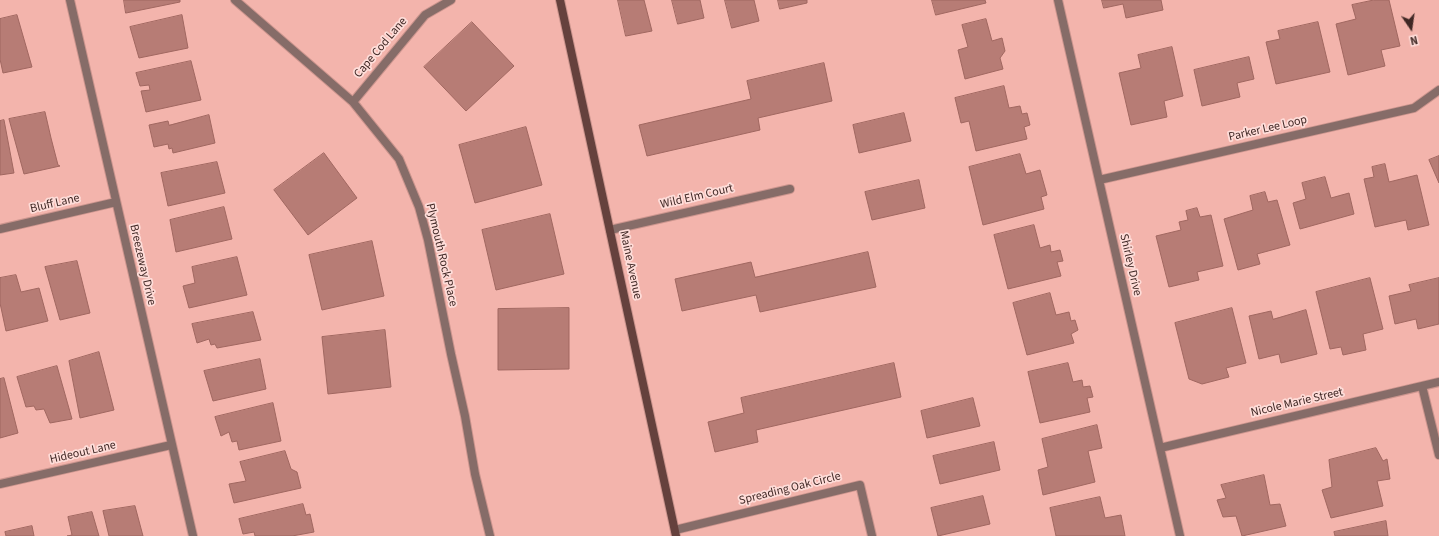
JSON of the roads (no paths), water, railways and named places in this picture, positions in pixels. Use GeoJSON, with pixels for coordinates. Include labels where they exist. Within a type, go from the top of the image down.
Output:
{"type":"FeatureCollection","features":[{"type":"Feature","properties":{"kind":"street","name":"Breezeway Drive"},"geometry":{"type":"LineString","coordinates":[[70,0],[193,536]]}},
{"type":"Feature","properties":{"kind":"street","name":"Plymouth Rock Place"},"geometry":{"type":"LineString","coordinates":[[235,0],[353,102],[399,159],[419,207],[428,240],[465,416],[475,474],[490,536]]}},
{"type":"Feature","properties":{"kind":"street","name":"Cape Cod Lane"},"geometry":{"type":"LineString","coordinates":[[353,102],[425,15],[451,0]]}},
{"type":"Feature","properties":{"kind":"street","name":"Maine Avenue"},"geometry":{"type":"LineString","coordinates":[[560,0],[675,533]]}},
{"type":"Feature","properties":{"kind":"street","name":"Shirley Drive"},"geometry":{"type":"LineString","coordinates":[[1058,0],[1180,536]]}},
{"type":"Feature","properties":{"kind":"street","name":"Parker Lee Loop"},"geometry":{"type":"LineString","coordinates":[[1099,180],[1414,108],[1439,90]]}},
{"type":"Feature","properties":{"kind":"street","name":"Wild Elm Court"},"geometry":{"type":"LineString","coordinates":[[610,230],[790,188]]}},
{"type":"Feature","properties":{"kind":"street","name":"Bluff Lane"},"geometry":{"type":"LineString","coordinates":[[0,229],[116,202]]}},
{"type":"Feature","properties":{"kind":"street","name":"Nicole Marie Street"},"geometry":{"type":"LineString","coordinates":[[1160,448],[1439,382]]}},
{"type":"Feature","properties":{"kind":"street"},"geometry":{"type":"LineString","coordinates":[[1422,386],[1439,455]]}},
{"type":"Feature","properties":{"kind":"street","name":"Hideout Lane"},"geometry":{"type":"LineString","coordinates":[[0,484],[171,445]]}},
{"type":"Feature","properties":{"kind":"street","name":"Spreading Oak Circle"},"geometry":{"type":"LineString","coordinates":[[675,533],[860,485],[872,536]]}}]}
